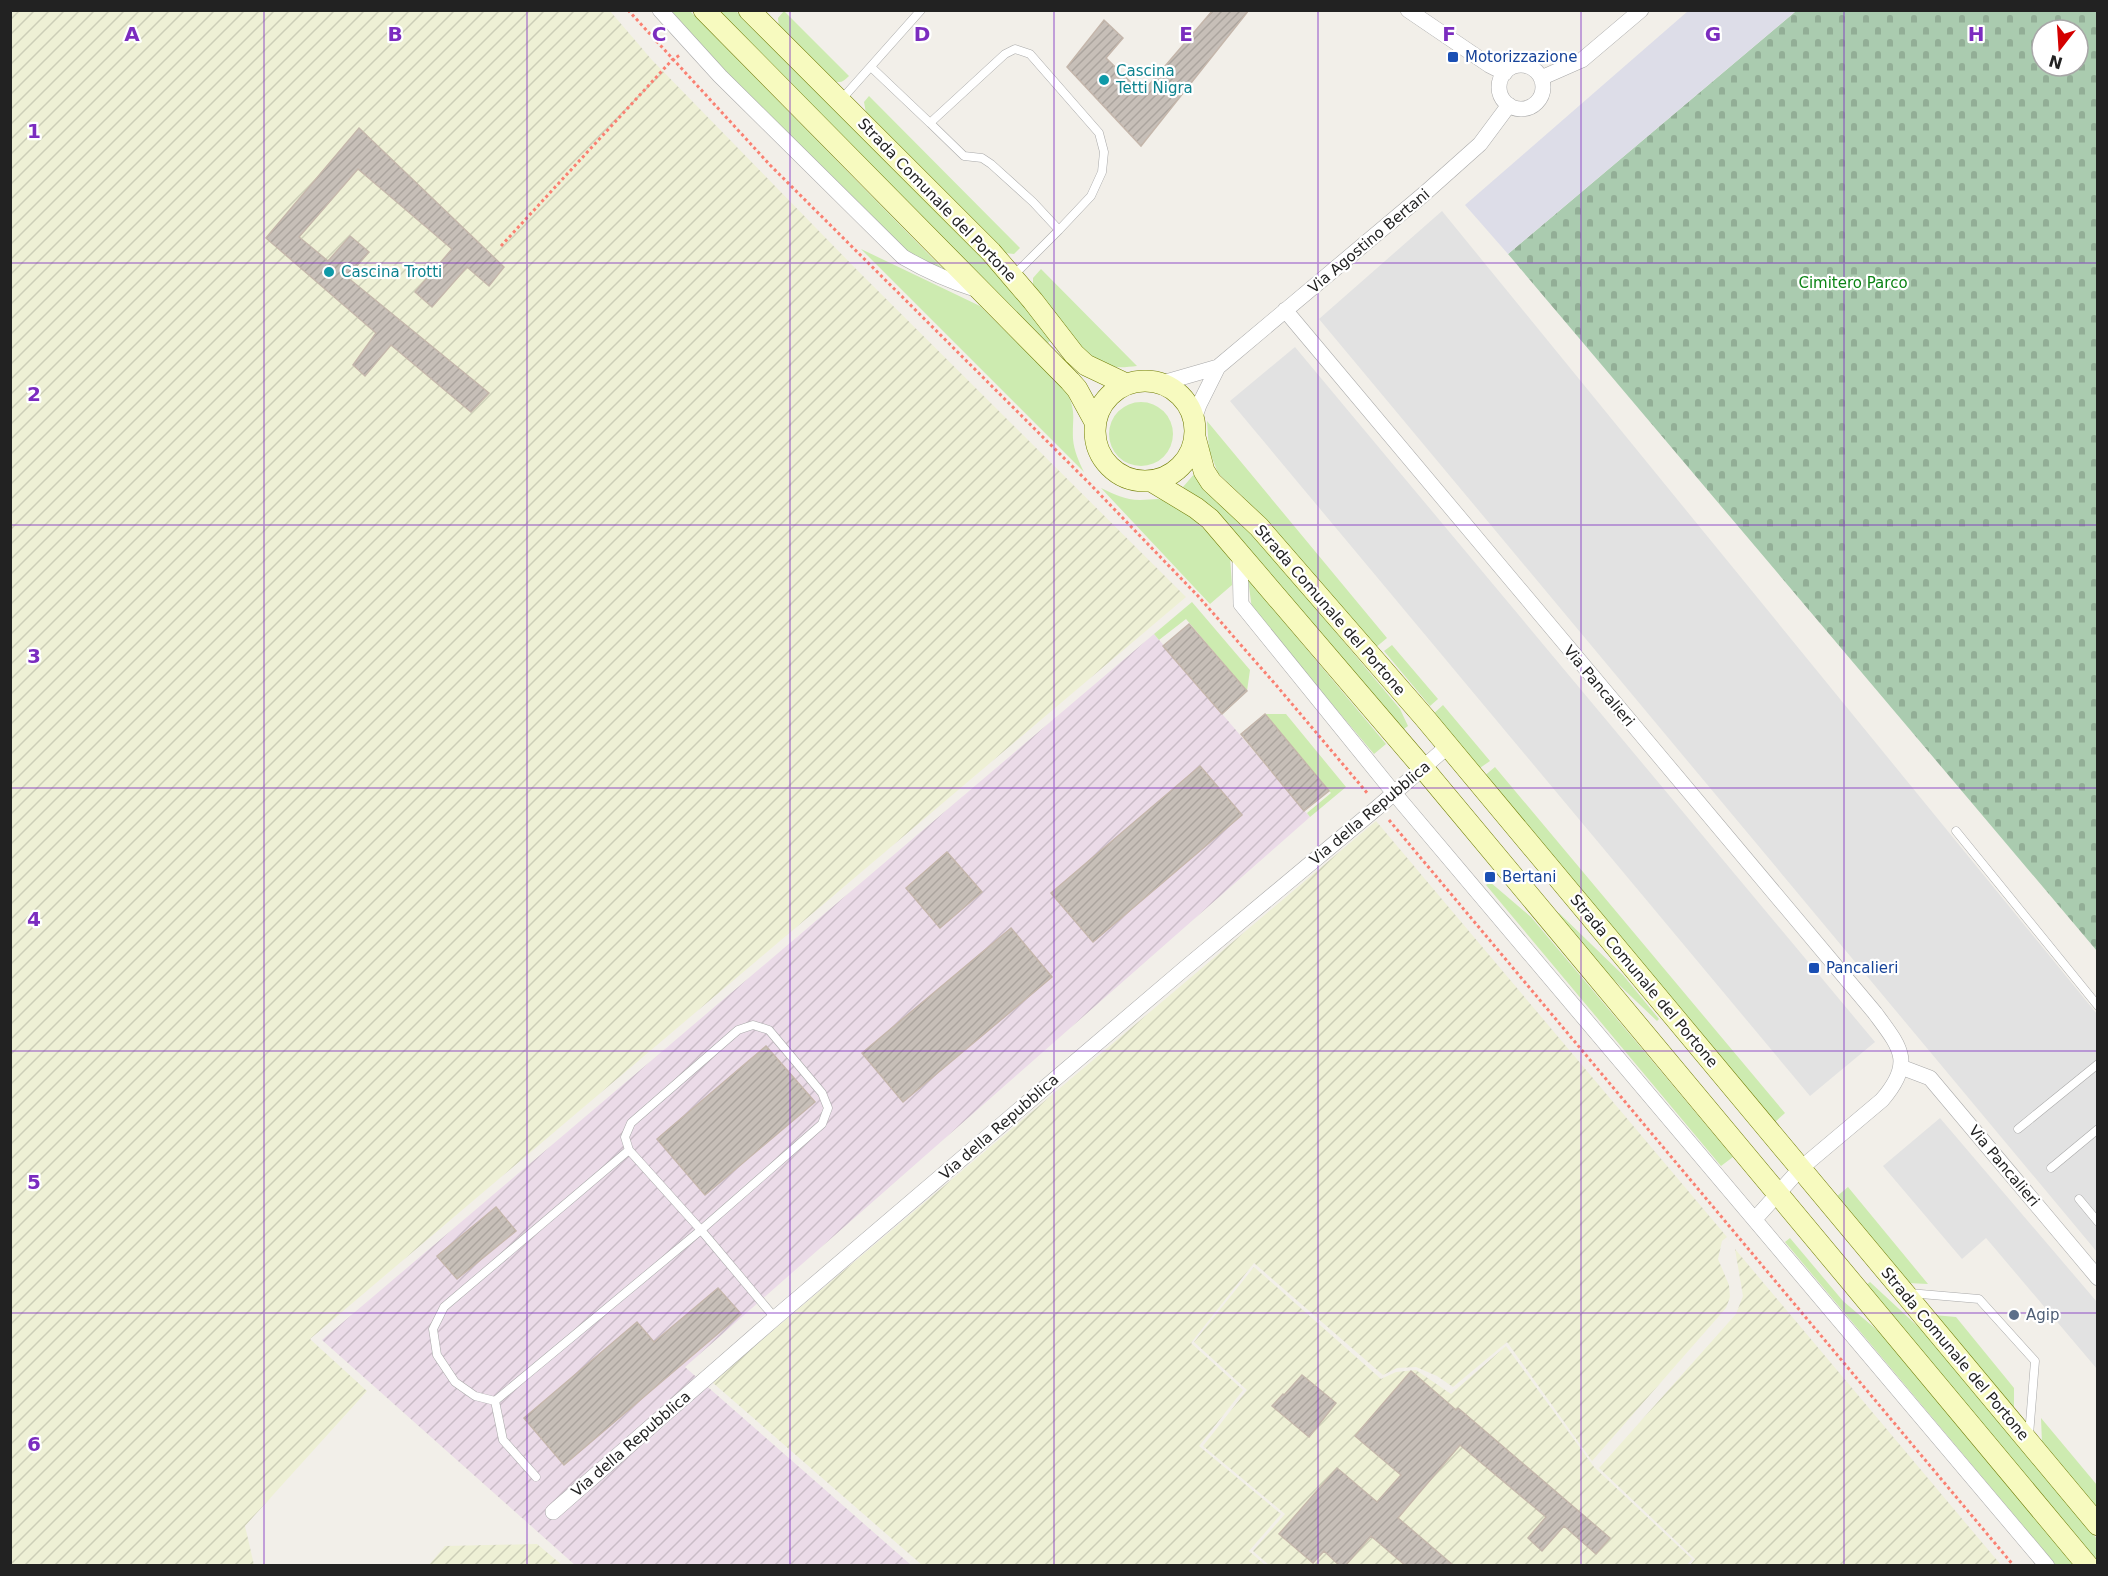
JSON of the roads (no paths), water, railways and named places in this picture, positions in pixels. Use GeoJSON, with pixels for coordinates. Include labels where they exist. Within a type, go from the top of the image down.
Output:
{"type":"FeatureCollection","features":[{"type":"Feature","properties":{"kind":"street"},"geometry":{"type":"LineString","coordinates":[[660,10],[692,47],[903,257],[948,280],[981,291]]}},
{"type":"Feature","properties":{"kind":"street"},"geometry":{"type":"LineString","coordinates":[[704,10],[1070,381],[1077,389],[1095,422]]}},
{"type":"Feature","properties":{"kind":"street","name":"Strada Comunale del Portone"},"geometry":{"type":"LineString","coordinates":[[749,10],[776,40],[840,101],[1012,276],[1074,354],[1086,365],[1126,384]]}},
{"type":"Feature","properties":{"kind":"street"},"geometry":{"type":"LineString","coordinates":[[1408,10],[1489,65],[1504,72]]}},
{"type":"Feature","properties":{"kind":"street"},"geometry":{"type":"LineString","coordinates":[[1541,78],[1582,60],[1641,10]]}},
{"type":"Feature","properties":{"kind":"street"},"geometry":{"type":"LineString","coordinates":[[1518,65],[1528,66],[1534,69],[1541,78],[1543,88],[1537,102],[1531,106],[1522,109],[1509,105],[1501,96],[1500,80],[1504,72],[1511,68],[1518,65]]}},
{"type":"Feature","properties":{"kind":"street","name":"Via Agostino Bertani"},"geometry":{"type":"LineString","coordinates":[[1195,428],[1198,405],[1218,367],[1480,144],[1509,105]]}},
{"type":"Feature","properties":{"kind":"street","name":"Via Pancalieri"},"geometry":{"type":"LineString","coordinates":[[1285,310],[1875,1013],[1896,1041],[1900,1050],[1901,1067],[1930,1078],[2097,1278]]}},
{"type":"Feature","properties":{"kind":"street","name":"Via Agostino Bertani"},"geometry":{"type":"LineString","coordinates":[[1159,384],[1218,367]]}},
{"type":"Feature","properties":{"kind":"street"},"geometry":{"type":"LineString","coordinates":[[1138,380],[1159,384],[1174,391],[1183,400],[1195,428],[1194,445],[1186,461],[1171,475],[1153,482],[1121,477],[1104,461],[1096,444],[1095,422],[1098,412],[1107,398],[1126,384],[1138,380]]}},
{"type":"Feature","properties":{"kind":"street","name":"Strada Comunale del Portone"},"geometry":{"type":"LineString","coordinates":[[1195,428],[1204,471],[1211,482],[1259,527],[1448,746],[2097,1526]]}},
{"type":"Feature","properties":{"kind":"street"},"geometry":{"type":"LineString","coordinates":[[1153,482],[1210,519],[1423,768],[2088,1566]]}},
{"type":"Feature","properties":{"kind":"street"},"geometry":{"type":"LineString","coordinates":[[1240,555],[1241,604],[1394,794],[2047,1566]]}},
{"type":"Feature","properties":{"kind":"street","name":"Via della Repubblica"},"geometry":{"type":"LineString","coordinates":[[553,1512],[775,1318],[1448,746]]}},
{"type":"Feature","properties":{"kind":"street"},"geometry":{"type":"LineString","coordinates":[[1755,1219],[1800,1169],[1882,1100],[1896,1081],[1901,1067]]}},
{"type":"Feature","properties":{"kind":"lane"},"geometry":{"type":"LineString","coordinates":[[840,101],[921,10]]}},
{"type":"Feature","properties":{"kind":"lane"},"geometry":{"type":"LineString","coordinates":[[930,123],[1005,54],[1015,49],[1030,54],[1100,133],[1104,152],[1102,172],[1091,196],[1012,276]]}},
{"type":"Feature","properties":{"kind":"lane"},"geometry":{"type":"LineString","coordinates":[[871,67],[964,156],[981,158],[991,164],[1033,202],[1059,230]]}},
{"type":"Feature","properties":{"kind":"lane"},"geometry":{"type":"LineString","coordinates":[[1956,831],[2097,1006]]}},
{"type":"Feature","properties":{"kind":"lane"},"geometry":{"type":"LineString","coordinates":[[495,1401],[701,1230],[822,1124],[828,1108],[822,1094],[769,1030],[753,1025],[738,1030],[631,1123],[626,1137],[629,1150],[701,1230],[775,1318]]}},
{"type":"Feature","properties":{"kind":"lane"},"geometry":{"type":"LineString","coordinates":[[2018,1129],[2097,1064]]}},
{"type":"Feature","properties":{"kind":"lane"},"geometry":{"type":"LineString","coordinates":[[2051,1168],[2097,1129]]}},
{"type":"Feature","properties":{"kind":"lane"},"geometry":{"type":"LineString","coordinates":[[495,1401],[475,1396],[455,1382],[437,1355],[433,1329],[444,1307],[629,1150]]}},
{"type":"Feature","properties":{"kind":"lane"},"geometry":{"type":"LineString","coordinates":[[2079,1199],[2097,1222]]}},
{"type":"Feature","properties":{"kind":"lane"},"geometry":{"type":"LineString","coordinates":[[1903,1292],[1979,1299],[2035,1361],[2029,1443]]}},
{"type":"Feature","properties":{"kind":"lane"},"geometry":{"type":"LineString","coordinates":[[495,1401],[503,1440],[536,1477]]}},
{"type":"Feature","properties":{"kind":"place","name":"Motorizzazione"},"geometry":{"type":"Point","coordinates":[1453,57]}},
{"type":"Feature","properties":{"kind":"place","name":"Cascina Tetti Nigra"},"geometry":{"type":"Point","coordinates":[1104,80]}},
{"type":"Feature","properties":{"kind":"place","name":"Cascina Trotti"},"geometry":{"type":"Point","coordinates":[329,272]}},
{"type":"Feature","properties":{"kind":"place","name":"Bertani"},"geometry":{"type":"Point","coordinates":[1490,877]}},
{"type":"Feature","properties":{"kind":"place","name":"Pancalieri"},"geometry":{"type":"Point","coordinates":[1814,968]}},
{"type":"Feature","properties":{"kind":"place","name":"Agip"},"geometry":{"type":"Point","coordinates":[2014,1315]}},
{"type":"Feature","properties":{"kind":"park label","name":"Cimitero Parco"},"geometry":{"type":"Point","coordinates":[1853,283]}}]}
